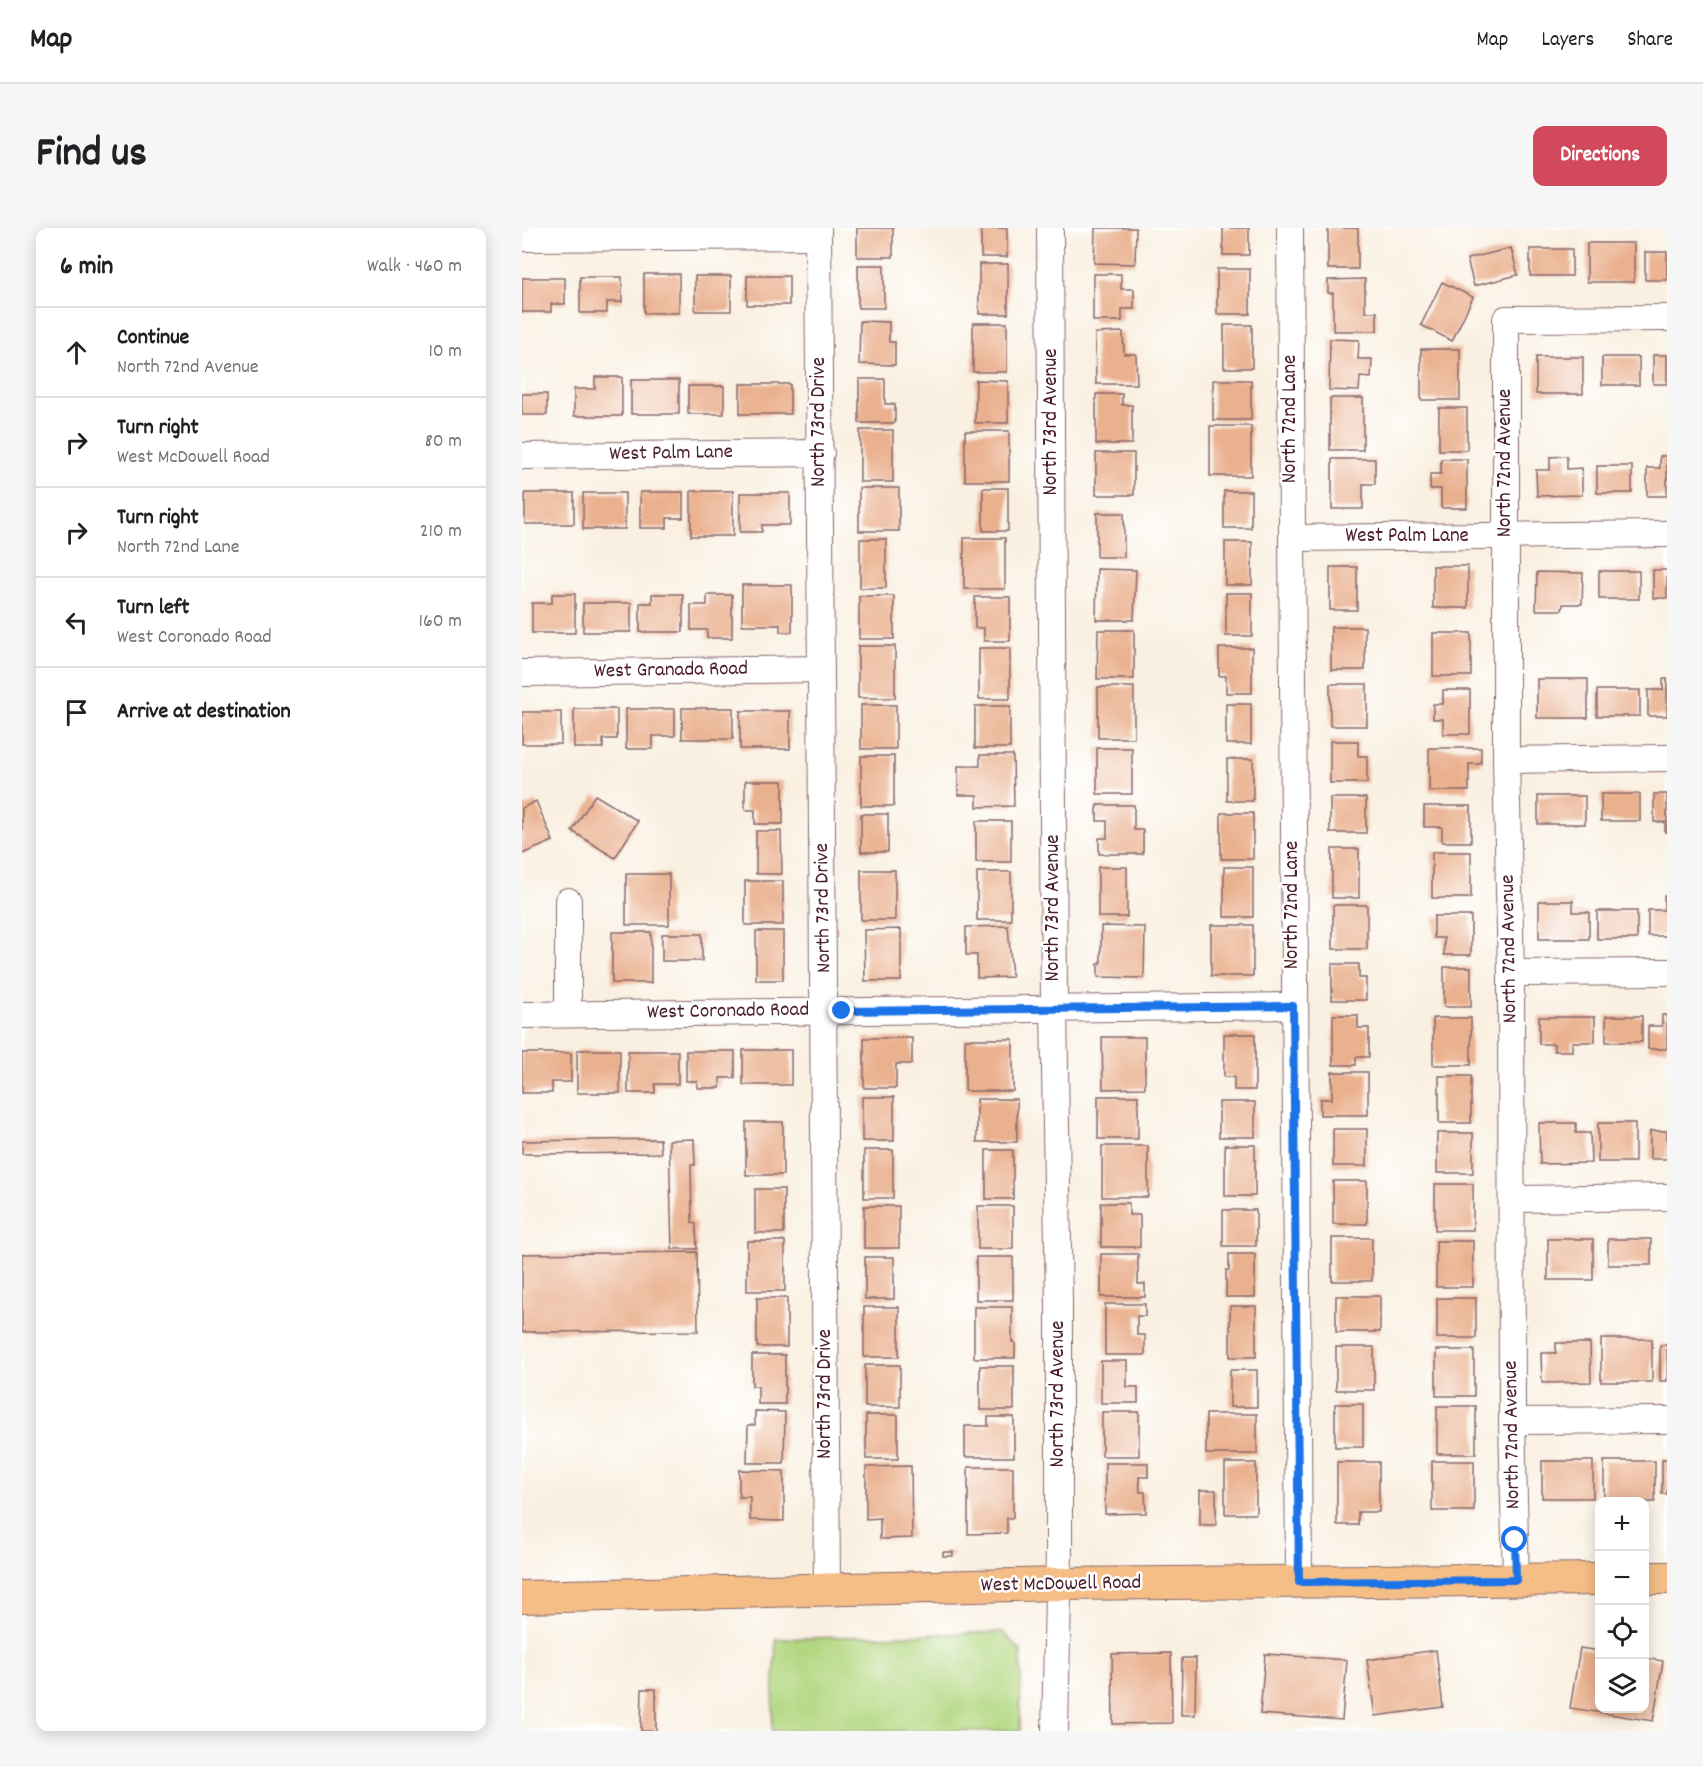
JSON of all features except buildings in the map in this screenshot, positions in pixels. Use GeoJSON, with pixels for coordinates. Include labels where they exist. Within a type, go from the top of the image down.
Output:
{"type":"FeatureCollection","features":[{"type":"Feature","properties":{"kind":"main road"},"geometry":{"type":"LineString","coordinates":[[1649,1578],[1667,1578]]}},
{"type":"Feature","properties":{"kind":"main road","name":"West McDowell Road"},"geometry":{"type":"LineString","coordinates":[[522,1597],[1059,1584],[1595,1579]]}},
{"type":"Feature","properties":{"kind":"street","name":"North 73rd Avenue"},"geometry":{"type":"LineString","coordinates":[[1050,228],[1054,1009],[1059,1304],[1059,1584],[1055,1731]]}},
{"type":"Feature","properties":{"kind":"street","name":"North 72nd Lane"},"geometry":{"type":"LineString","coordinates":[[1290,228],[1293,1006],[1299,1582]]}},
{"type":"Feature","properties":{"kind":"street"},"geometry":{"type":"LineString","coordinates":[[522,238],[818,232]]}},
{"type":"Feature","properties":{"kind":"street","name":"North 73rd Drive"},"geometry":{"type":"LineString","coordinates":[[818,232],[825,1011],[827,1589]]}},
{"type":"Feature","properties":{"kind":"street","name":"North 72nd Avenue"},"geometry":{"type":"LineString","coordinates":[[1516,1580],[1512,1421],[1511,973],[1506,760],[1506,319],[1667,318]]}},
{"type":"Feature","properties":{"kind":"street","name":"West Palm Lane"},"geometry":{"type":"LineString","coordinates":[[522,456],[821,453]]}},
{"type":"Feature","properties":{"kind":"street","name":"West Palm Lane"},"geometry":{"type":"LineString","coordinates":[[1292,538],[1667,534]]}},
{"type":"Feature","properties":{"kind":"street","name":"West Granada Road"},"geometry":{"type":"LineString","coordinates":[[522,673],[821,669]]}},
{"type":"Feature","properties":{"kind":"street"},"geometry":{"type":"LineString","coordinates":[[1506,760],[1667,758]]}},
{"type":"Feature","properties":{"kind":"street"},"geometry":{"type":"LineString","coordinates":[[568,901],[568,1014]]}},
{"type":"Feature","properties":{"kind":"street"},"geometry":{"type":"LineString","coordinates":[[1511,973],[1667,972]]}},
{"type":"Feature","properties":{"kind":"street","name":"West Coronado Road"},"geometry":{"type":"LineString","coordinates":[[522,1015],[1293,1006]]}},
{"type":"Feature","properties":{"kind":"street"},"geometry":{"type":"LineString","coordinates":[[1512,1199],[1667,1197]]}},
{"type":"Feature","properties":{"kind":"street"},"geometry":{"type":"LineString","coordinates":[[1512,1421],[1667,1420]]}},
{"type":"Feature","properties":{"kind":"green space"},"geometry":{"type":"Polygon","coordinates":[[[1003,1632],[1021,1651],[1020,1731],[772,1731],[776,1639],[1003,1632]]]}},
{"type":"Feature","properties":{"kind":"route"},"geometry":{"type":"LineString","coordinates":[[842,1011],[1293,1006],[1299,1582],[1516,1580],[1515,1540]]}}]}
